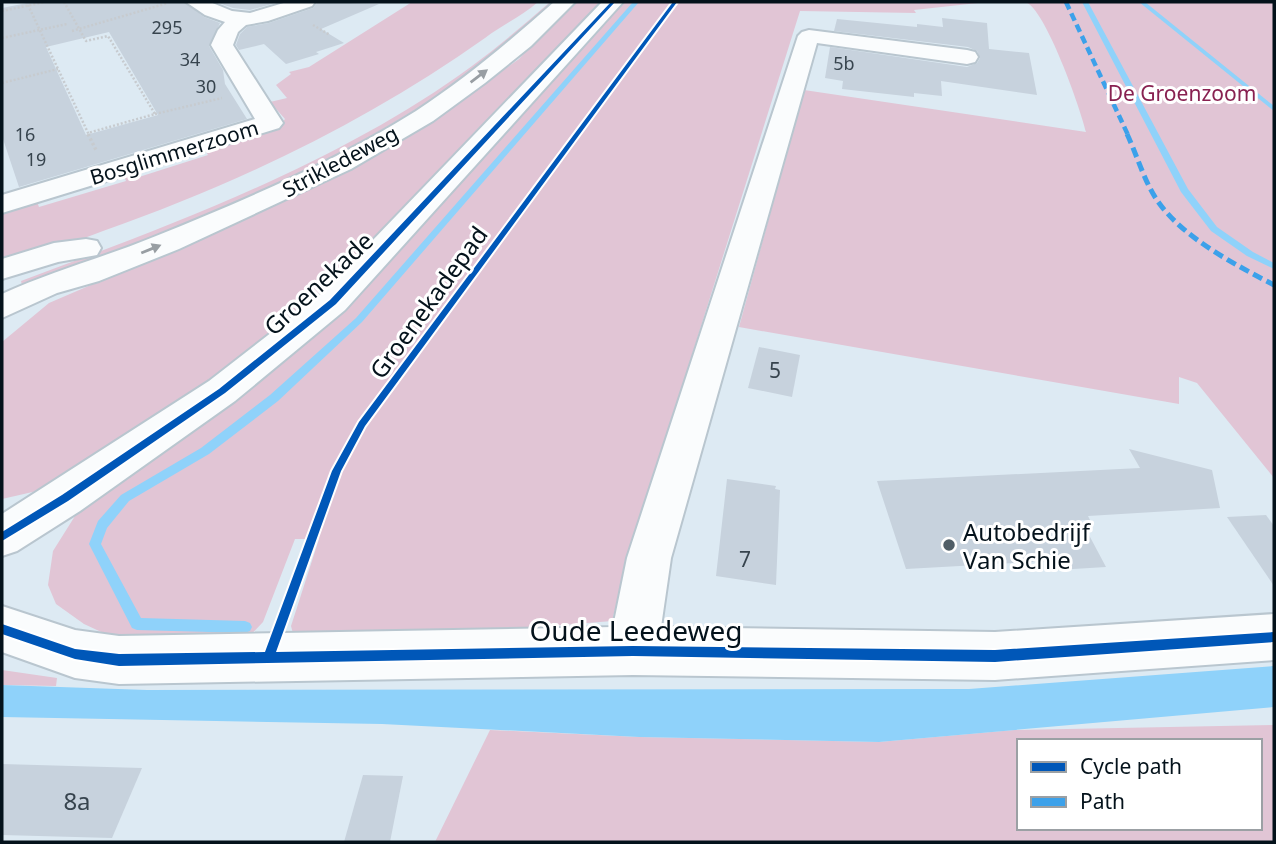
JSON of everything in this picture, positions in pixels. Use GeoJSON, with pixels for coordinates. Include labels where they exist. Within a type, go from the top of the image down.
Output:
{"type":"FeatureCollection","features":[{"type":"Feature","properties":{"kind":"street"},"geometry":{"type":"LineString","coordinates":[[196,2],[220,16],[238,20],[266,15],[305,2]]}},
{"type":"Feature","properties":{"kind":"street","name":"Strikledeweg"},"geometry":{"type":"LineString","coordinates":[[6,315],[99,249],[238,187],[396,108],[456,69],[543,2]]}},
{"type":"Feature","properties":{"kind":"street","name":"Strikledeweg"},"geometry":{"type":"LineString","coordinates":[[2,281],[58,261],[258,203],[342,163],[424,116],[477,78],[565,2]]}},
{"type":"Feature","properties":{"kind":"street","name":"Groenekade"},"geometry":{"type":"LineString","coordinates":[[2,537],[65,498],[222,391],[333,302],[613,2]]}},
{"type":"Feature","properties":{"kind":"street","name":"Bosglimmerzoom"},"geometry":{"type":"LineString","coordinates":[[2,204],[270,123],[222,45],[228,30],[238,20]]}},
{"type":"Feature","properties":{"kind":"street","name":"Oude Leedeweg"},"geometry":{"type":"LineString","coordinates":[[633,651],[649,558],[809,36],[967,57]]}},
{"type":"Feature","properties":{"kind":"street","name":"Strikledeweg"},"geometry":{"type":"LineString","coordinates":[[2,269],[54,253],[99,249]]}},
{"type":"Feature","properties":{"kind":"street"},"geometry":{"type":"LineString","coordinates":[[2,281],[6,315]]}},
{"type":"Feature","properties":{"kind":"street","name":"Oude Leedeweg"},"geometry":{"type":"LineString","coordinates":[[9,624],[75,654],[119,660],[633,651],[995,656],[1274,636]]}},
{"type":"Feature","properties":{"kind":"path"},"geometry":{"type":"LineString","coordinates":[[2,11],[45,2]]}},
{"type":"Feature","properties":{"kind":"path"},"geometry":{"type":"LineString","coordinates":[[64,2],[86,41],[108,36],[155,114]]}},
{"type":"Feature","properties":{"kind":"path"},"geometry":{"type":"LineString","coordinates":[[72,31],[171,2]]}},
{"type":"Feature","properties":{"kind":"path"},"geometry":{"type":"LineString","coordinates":[[28,5],[106,173]]}},
{"type":"Feature","properties":{"kind":"path"},"geometry":{"type":"LineString","coordinates":[[2,38],[67,24]]}},
{"type":"Feature","properties":{"kind":"path"},"geometry":{"type":"LineString","coordinates":[[2,83],[58,69]]}},
{"type":"Feature","properties":{"kind":"path"},"geometry":{"type":"LineString","coordinates":[[88,133],[250,91]]}},
{"type":"Feature","properties":{"kind":"green space"},"geometry":{"type":"Polygon","coordinates":[[[412,2],[538,2],[441,68],[349,123],[301,148],[204,192],[66,245],[27,257],[2,259],[2,208],[36,199],[39,207],[126,181],[123,174],[135,170],[139,177],[208,155],[204,148],[279,127],[285,119],[270,102],[287,98],[276,85],[291,74],[289,72],[309,67],[412,2]]]}},
{"type":"Feature","properties":{"kind":"green space"},"geometry":{"type":"Polygon","coordinates":[[[550,2],[559,2],[500,51],[438,95],[373,135],[236,203],[23,289],[21,281],[196,214],[312,162],[421,101],[472,66],[550,2]]]}},
{"type":"Feature","properties":{"kind":"green space"},"geometry":{"type":"Polygon","coordinates":[[[570,2],[606,2],[342,282],[247,356],[50,488],[2,499],[2,342],[49,303],[263,211],[351,167],[424,125],[519,59],[570,2]]]}},
{"type":"Feature","properties":{"kind":"green space"},"geometry":{"type":"Polygon","coordinates":[[[620,2],[987,2],[914,10],[916,13],[800,11],[627,562],[612,621],[377,640],[295,641],[291,626],[319,539],[295,539],[263,622],[244,642],[125,643],[84,624],[56,604],[48,585],[53,551],[89,499],[260,380],[330,319],[620,2]]]}},
{"type":"Feature","properties":{"kind":"green space","name":"De Groenzoom"},"geometry":{"type":"Polygon","coordinates":[[[1025,2],[1274,2],[1274,478],[1197,383],[1179,377],[1179,404],[739,327],[804,90],[1086,132],[1052,40],[1033,8],[1025,2]]]}},
{"type":"Feature","properties":{"kind":"green space"},"geometry":{"type":"Polygon","coordinates":[[[2,670],[57,678],[56,686],[2,685],[2,670]]]}},
{"type":"Feature","properties":{"kind":"green space"},"geometry":{"type":"Polygon","coordinates":[[[1274,725],[1274,842],[435,842],[490,730],[639,737],[879,742],[1014,730],[1274,725]]]}},
{"type":"Feature","properties":{"kind":"water"},"geometry":{"type":"Polygon","coordinates":[[[1274,666],[1274,707],[879,742],[639,737],[382,724],[2,717],[2,685],[147,690],[969,689],[1274,666]]]}},
{"type":"Feature","properties":{"kind":"building"},"geometry":{"type":"Polygon","coordinates":[[[32,2],[184,2],[204,17],[220,23],[209,46],[223,70],[225,84],[247,119],[19,187],[2,136],[2,8],[32,2]],[[109,32],[46,47],[86,135],[158,115],[109,32]]]}},
{"type":"Feature","properties":{"kind":"building"},"geometry":{"type":"Polygon","coordinates":[[[216,2],[279,2],[250,10],[216,2]]]}},
{"type":"Feature","properties":{"kind":"building"},"geometry":{"type":"Polygon","coordinates":[[[318,2],[379,4],[321,29],[344,43],[286,64],[264,44],[239,50],[236,45],[240,34],[247,27],[269,23],[313,8],[318,2]]]}},
{"type":"Feature","properties":{"kind":"building"},"geometry":{"type":"Polygon","coordinates":[[[942,18],[987,23],[989,49],[1029,53],[1037,95],[941,81],[942,96],[914,93],[914,97],[842,89],[843,81],[825,78],[830,47],[967,67],[977,63],[980,58],[977,51],[968,47],[834,31],[837,19],[943,27],[942,18]]]}},
{"type":"Feature","properties":{"kind":"building"},"geometry":{"type":"Polygon","coordinates":[[[759,347],[800,355],[792,397],[748,388],[759,347]]]}},
{"type":"Feature","properties":{"kind":"building"},"geometry":{"type":"Polygon","coordinates":[[[1129,449],[1212,470],[1220,508],[1088,516],[1090,520],[1081,520],[1106,567],[1057,570],[1052,561],[906,569],[877,481],[1140,468],[1129,449]]]}},
{"type":"Feature","properties":{"kind":"building"},"geometry":{"type":"Polygon","coordinates":[[[727,479],[776,486],[775,489],[780,490],[776,585],[716,576],[727,479]]]}},
{"type":"Feature","properties":{"kind":"building"},"geometry":{"type":"Polygon","coordinates":[[[1266,515],[1274,526],[1274,586],[1227,517],[1266,515]]]}},
{"type":"Feature","properties":{"kind":"building"},"geometry":{"type":"Polygon","coordinates":[[[2,764],[142,768],[112,838],[2,835],[2,764]]]}},
{"type":"Feature","properties":{"kind":"building"},"geometry":{"type":"Polygon","coordinates":[[[363,775],[403,776],[390,842],[344,842],[363,775]]]}},
{"type":"Feature","properties":{"kind":"waterway"},"geometry":{"type":"LineString","coordinates":[[245,627],[137,624],[95,544],[102,525],[125,498],[205,451],[274,398],[359,320],[636,2]]}},
{"type":"Feature","properties":{"kind":"waterway"},"geometry":{"type":"LineString","coordinates":[[1085,2],[1184,190],[1214,229],[1250,254],[1274,266]]}},
{"type":"Feature","properties":{"kind":"waterway"},"geometry":{"type":"LineString","coordinates":[[1142,2],[1274,109]]}},
{"type":"Feature","properties":{"kind":"marked path"},"geometry":{"type":"LineString","coordinates":[[1066,2],[1159,203],[1195,238],[1228,261],[1274,285]]}},
{"type":"Feature","properties":{"kind":"cycle path"},"geometry":{"type":"LineString","coordinates":[[2,537],[65,498],[222,391],[333,302],[613,2]]}},
{"type":"Feature","properties":{"kind":"cycle path","name":"Groenekadepad"},"geometry":{"type":"LineString","coordinates":[[269,657],[337,471],[362,424],[675,2]]}},
{"type":"Feature","properties":{"kind":"cycle path"},"geometry":{"type":"LineString","coordinates":[[2,629],[75,654],[119,660],[633,651],[995,656],[1274,637]]}},
{"type":"Feature","properties":{"kind":"place","name":"Autobedrijf Van Schie"},"geometry":{"type":"Point","coordinates":[949,545]}}]}
